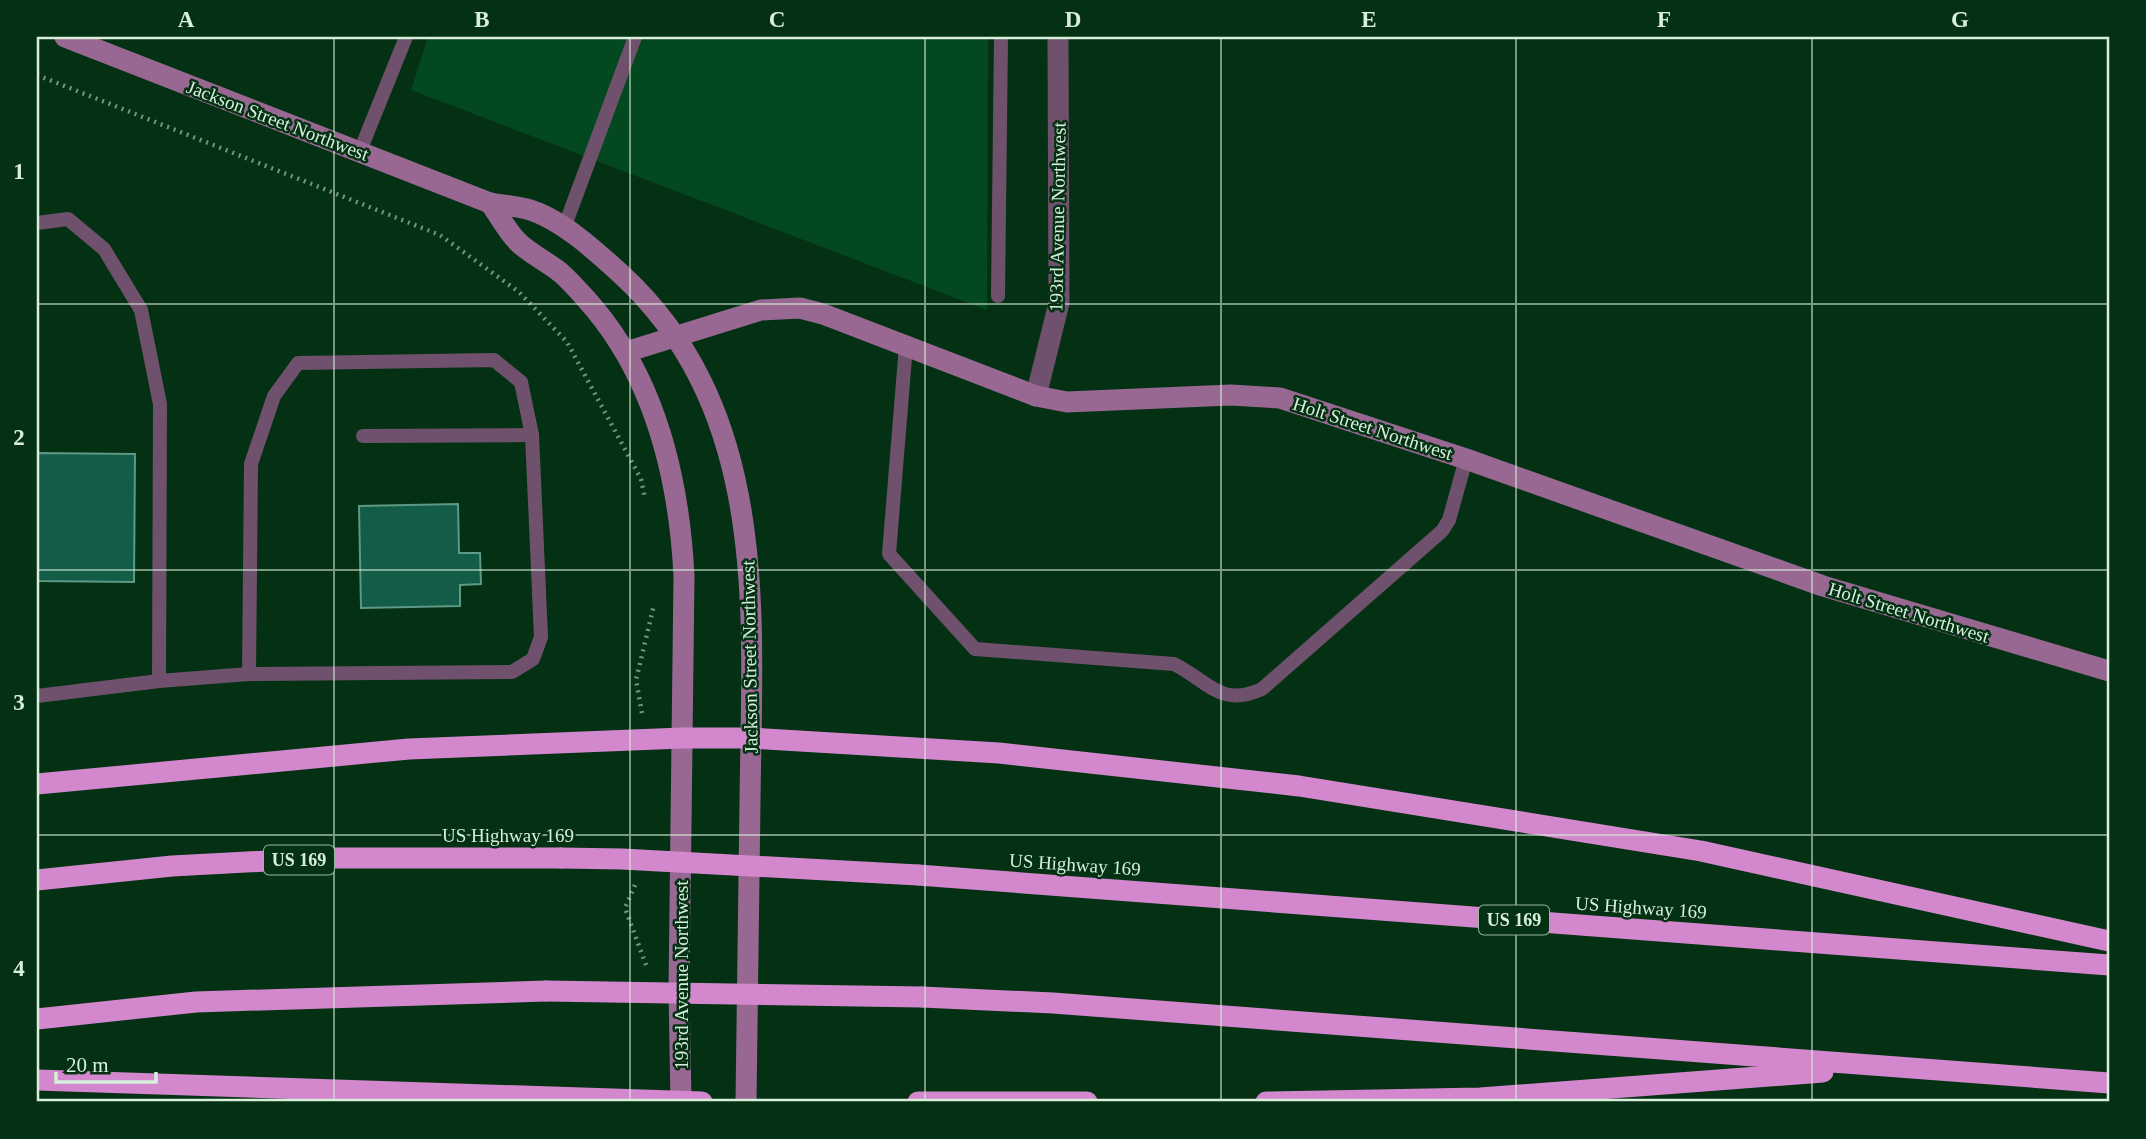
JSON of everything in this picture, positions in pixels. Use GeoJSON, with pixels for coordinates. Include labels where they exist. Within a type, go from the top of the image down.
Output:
{"type":"FeatureCollection","features":[{"type":"Feature","properties":{"kind":"highway"},"geometry":{"type":"LineString","coordinates":[[37,784],[409,749],[682,738],[750,738],[999,753],[1299,786],[1701,851],[2109,941]]}},
{"type":"Feature","properties":{"kind":"highway","name":"US Highway 169"},"geometry":{"type":"LineString","coordinates":[[37,880],[172,866],[323,858],[622,859],[918,875],[2109,965]]}},
{"type":"Feature","properties":{"kind":"highway"},"geometry":{"type":"LineString","coordinates":[[37,1019],[196,1002],[546,991],[922,997],[1053,1003],[2109,1083]]}},
{"type":"Feature","properties":{"kind":"highway"},"geometry":{"type":"LineString","coordinates":[[1266,1102],[1480,1098],[1894,1067]]}},
{"type":"Feature","properties":{"kind":"highway"},"geometry":{"type":"LineString","coordinates":[[37,1080],[688,1102]]}},
{"type":"Feature","properties":{"kind":"highway"},"geometry":{"type":"LineString","coordinates":[[918,1102],[1087,1102]]}},
{"type":"Feature","properties":{"kind":"street","name":"Jackson Street Northwest"},"geometry":{"type":"LineString","coordinates":[[65,37],[490,203],[529,209],[582,240],[633,285],[675,336],[711,404],[737,481],[750,579],[747,1102]]}},
{"type":"Feature","properties":{"kind":"street","name":"193rd Avenue Northwest"},"geometry":{"type":"LineString","coordinates":[[1036,396],[1059,303],[1058,37]]}},
{"type":"Feature","properties":{"kind":"street"},"geometry":{"type":"LineString","coordinates":[[490,203],[518,242],[563,275],[589,303],[626,352],[636,370],[666,446],[677,495],[682,536],[682,738]]}},
{"type":"Feature","properties":{"kind":"street","name":"Holt Street Northwest"},"geometry":{"type":"LineString","coordinates":[[626,352],[730,317],[782,307],[823,314],[1036,396],[1067,402],[1231,395],[1280,398],[1466,459],[1823,586],[2109,671]]}},
{"type":"Feature","properties":{"kind":"street","name":"193rd Avenue Northwest"},"geometry":{"type":"LineString","coordinates":[[682,738],[681,848],[688,1102]]}},
{"type":"Feature","properties":{"kind":"lane"},"geometry":{"type":"LineString","coordinates":[[360,151],[406,37]]}},
{"type":"Feature","properties":{"kind":"lane"},"geometry":{"type":"LineString","coordinates":[[564,228],[635,37]]}},
{"type":"Feature","properties":{"kind":"lane"},"geometry":{"type":"LineString","coordinates":[[998,296],[1001,37]]}},
{"type":"Feature","properties":{"kind":"lane"},"geometry":{"type":"LineString","coordinates":[[37,223],[68,219],[104,249],[141,310],[160,404],[159,681]]}},
{"type":"Feature","properties":{"kind":"lane"},"geometry":{"type":"LineString","coordinates":[[906,345],[889,554],[975,649],[1174,664],[1192,673],[1218,693],[1231,696],[1248,695],[1262,689],[1442,531],[1448,520],[1466,459]]}},
{"type":"Feature","properties":{"kind":"lane"},"geometry":{"type":"LineString","coordinates":[[37,696],[159,681],[249,674],[512,672],[533,659],[541,637],[532,435],[521,382],[494,360],[299,363],[274,396],[251,464],[249,674]]}},
{"type":"Feature","properties":{"kind":"lane"},"geometry":{"type":"LineString","coordinates":[[363,436],[532,435]]}},
{"type":"Feature","properties":{"kind":"path"},"geometry":{"type":"LineString","coordinates":[[37,75],[440,235],[519,292],[567,342],[641,479],[647,506]]}},
{"type":"Feature","properties":{"kind":"path"},"geometry":{"type":"LineString","coordinates":[[644,721],[636,680],[655,601]]}},
{"type":"Feature","properties":{"kind":"path"},"geometry":{"type":"LineString","coordinates":[[640,874],[625,908],[649,973]]}},
{"type":"Feature","properties":{"kind":"green space"},"geometry":{"type":"Polygon","coordinates":[[[428,37],[988,37],[987,310],[411,90],[428,37]]]}},
{"type":"Feature","properties":{"kind":"building"},"geometry":{"type":"Polygon","coordinates":[[[37,453],[135,454],[134,582],[38,581],[37,453]]]}},
{"type":"Feature","properties":{"kind":"building"},"geometry":{"type":"Polygon","coordinates":[[[458,504],[459,553],[480,553],[481,584],[460,585],[460,606],[361,608],[359,506],[458,504]]]}}]}
